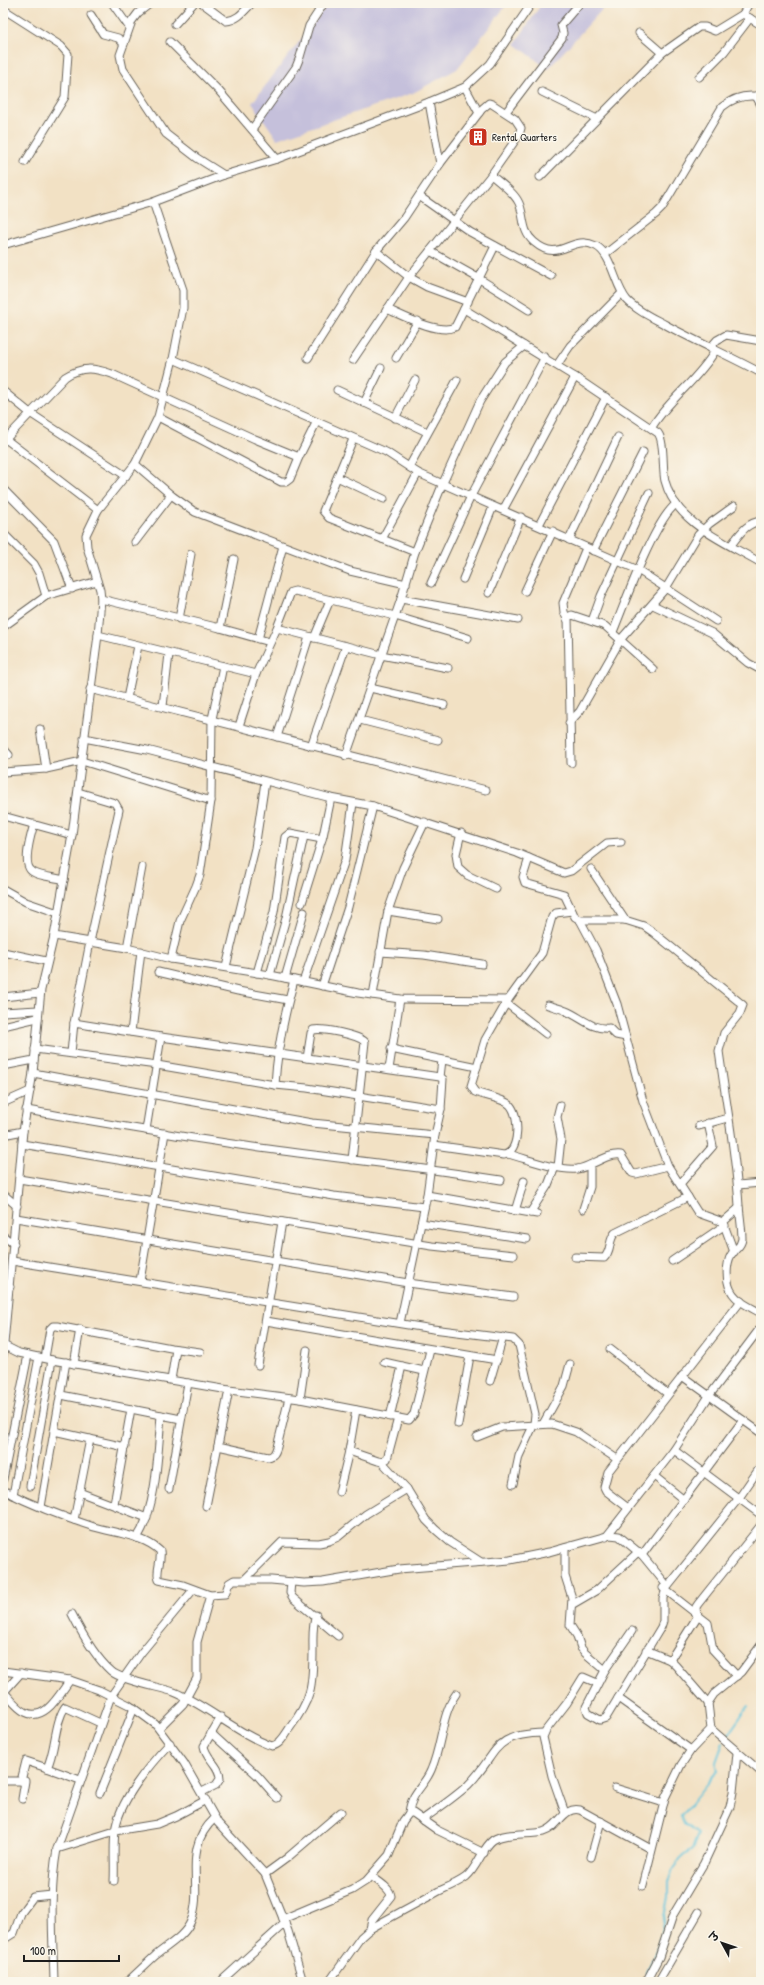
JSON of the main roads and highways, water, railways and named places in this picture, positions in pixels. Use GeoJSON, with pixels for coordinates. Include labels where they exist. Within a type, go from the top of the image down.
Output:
{"type":"FeatureCollection","features":[{"type":"Feature","properties":{"kind":"waterway"},"geometry":{"type":"LineString","coordinates":[[725,1739],[748,1706]]}},
{"type":"Feature","properties":{"kind":"waterway"},"geometry":{"type":"LineString","coordinates":[[647,1973],[659,1943],[668,1897],[668,1881],[673,1870],[683,1856],[692,1850],[698,1834],[684,1824],[681,1816],[718,1770],[716,1762],[723,1743]]}},
{"type":"Feature","properties":{"kind":"place","name":"Rental Quarters"},"geometry":{"type":"Point","coordinates":[478,137]}}]}
